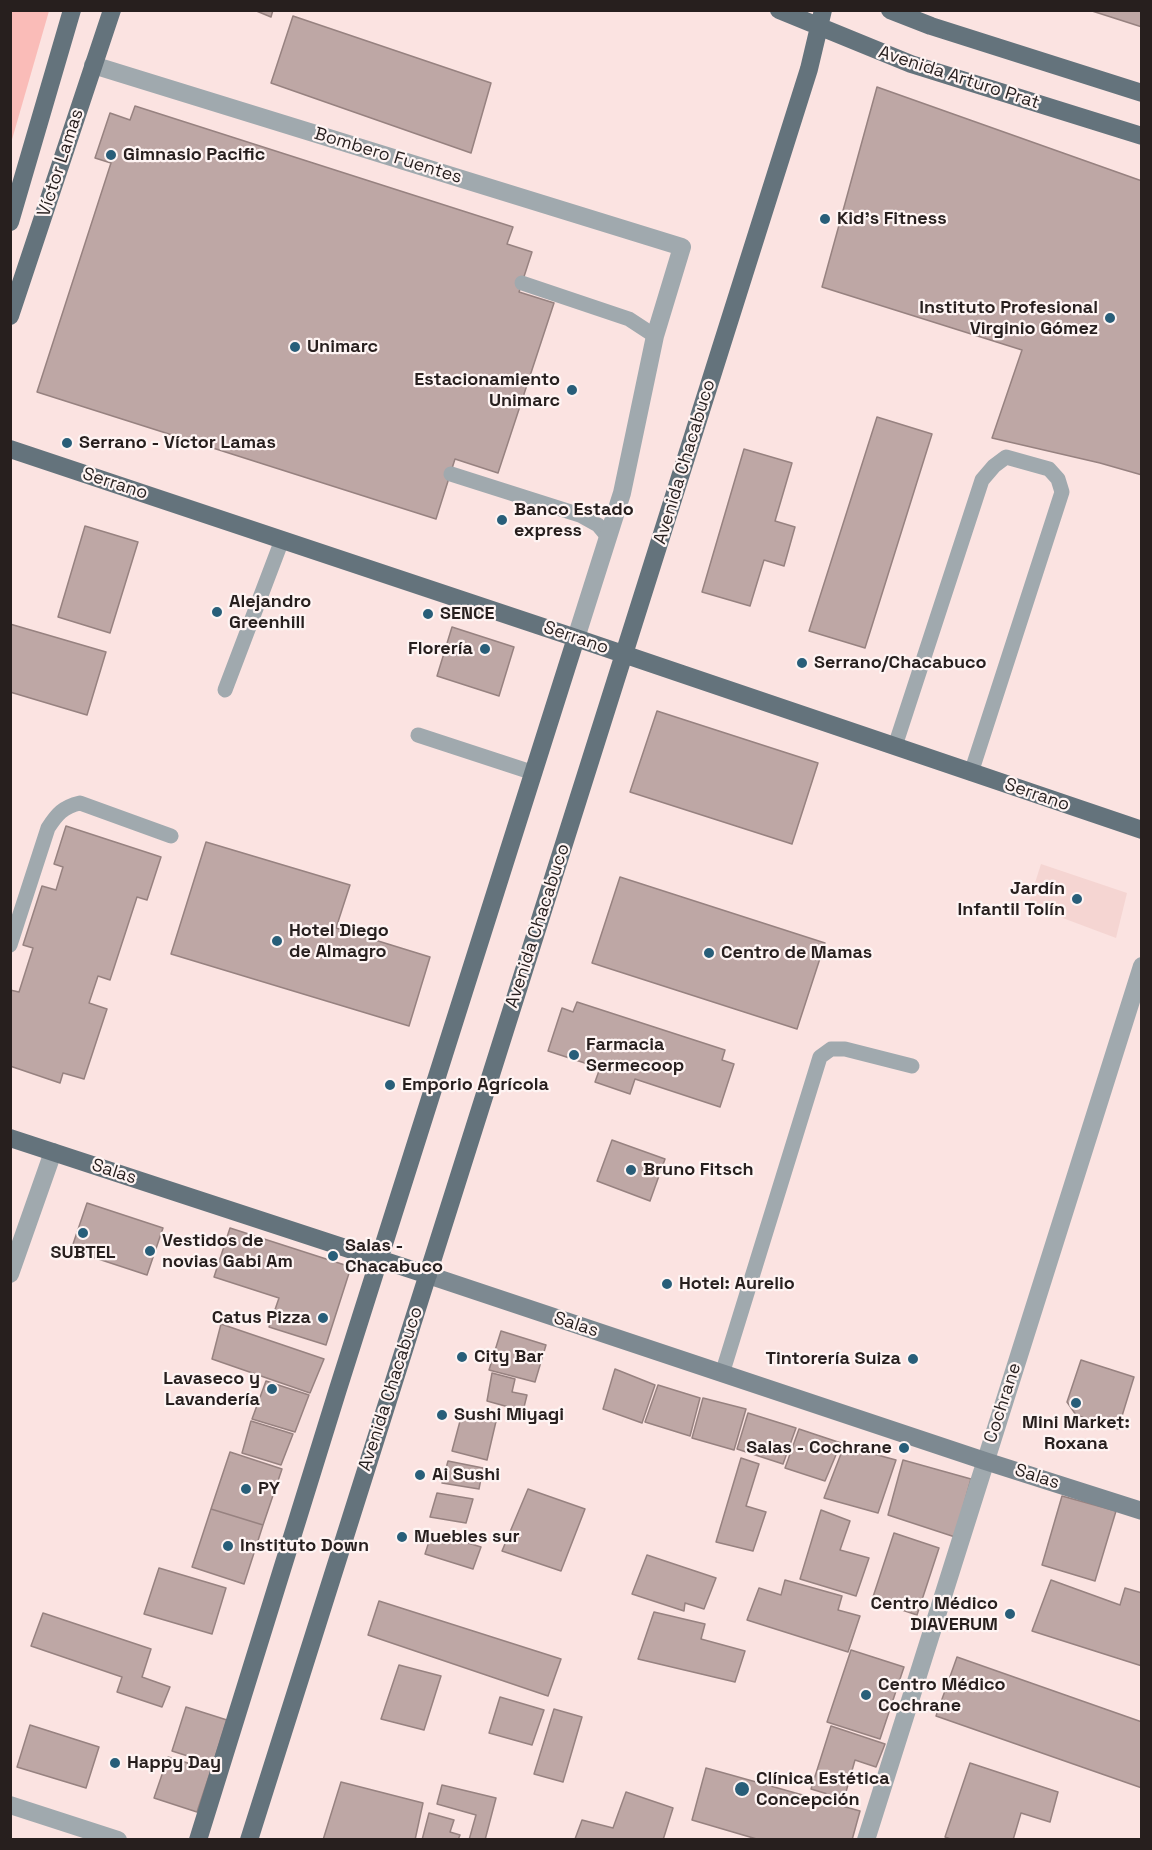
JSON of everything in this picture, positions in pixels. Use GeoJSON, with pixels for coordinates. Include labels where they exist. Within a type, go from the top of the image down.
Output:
{"type":"FeatureCollection","features":[{"type":"Feature","properties":{"kind":"main road"},"geometry":{"type":"LineString","coordinates":[[10,222],[72,10]]}},
{"type":"Feature","properties":{"kind":"main road","name":"Víctor Lamas"},"geometry":{"type":"LineString","coordinates":[[10,316],[112,10]]}},
{"type":"Feature","properties":{"kind":"main road","name":"Avenida Arturo Prat"},"geometry":{"type":"LineString","coordinates":[[779,10],[821,19],[911,64],[1142,136]]}},
{"type":"Feature","properties":{"kind":"main road"},"geometry":{"type":"LineString","coordinates":[[890,10],[931,26],[1142,93]]}},
{"type":"Feature","properties":{"kind":"main road","name":"Avenida Chacabuco"},"geometry":{"type":"LineString","coordinates":[[249,1839],[624,655],[808,69],[821,19]]}},
{"type":"Feature","properties":{"kind":"main road","name":"Serrano"},"geometry":{"type":"LineString","coordinates":[[10,449],[1142,830]]}},
{"type":"Feature","properties":{"kind":"main road"},"geometry":{"type":"LineString","coordinates":[[198,1839],[576,638]]}},
{"type":"Feature","properties":{"kind":"main road","name":"Salas"},"geometry":{"type":"LineString","coordinates":[[10,1138],[1142,1511]]}},
{"type":"Feature","properties":{"kind":"street","name":"Bombero Fuentes"},"geometry":{"type":"LineString","coordinates":[[93,65],[682,247],[655,336]]}},
{"type":"Feature","properties":{"kind":"street"},"geometry":{"type":"LineString","coordinates":[[576,638],[622,493],[655,336]]}},
{"type":"Feature","properties":{"kind":"street","name":"Cochrane"},"geometry":{"type":"LineString","coordinates":[[866,1839],[1142,966]]}},
{"type":"Feature","properties":{"kind":"street"},"geometry":{"type":"LineString","coordinates":[[10,1274],[53,1152]]}},
{"type":"Feature","properties":{"kind":"street"},"geometry":{"type":"LineString","coordinates":[[10,1805],[118,1839]]}},
{"type":"Feature","properties":{"kind":"lane"},"geometry":{"type":"LineString","coordinates":[[522,283],[629,319],[655,336]]}},
{"type":"Feature","properties":{"kind":"lane"},"geometry":{"type":"LineString","coordinates":[[895,746],[982,480],[994,466],[1006,458],[1049,469],[1058,479],[1062,492],[971,772]]}},
{"type":"Feature","properties":{"kind":"lane"},"geometry":{"type":"LineString","coordinates":[[451,474],[580,515],[598,525],[608,537]]}},
{"type":"Feature","properties":{"kind":"lane"},"geometry":{"type":"LineString","coordinates":[[225,690],[282,540]]}},
{"type":"Feature","properties":{"kind":"lane"},"geometry":{"type":"LineString","coordinates":[[418,735],[534,773]]}},
{"type":"Feature","properties":{"kind":"lane"},"geometry":{"type":"LineString","coordinates":[[10,945],[48,828],[56,814],[67,806],[80,803],[171,836]]}},
{"type":"Feature","properties":{"kind":"lane"},"geometry":{"type":"LineString","coordinates":[[723,1374],[820,1057],[831,1049],[845,1049],[912,1066]]}},
{"type":"Feature","properties":{"kind":"shaded area"},"geometry":{"type":"Polygon","coordinates":[[[10,11],[49,11],[11,143],[10,11]]]}},
{"type":"Feature","properties":{"kind":"shaded area","name":"Jardín Infantil Tolín"},"geometry":{"type":"Polygon","coordinates":[[[1041,864],[1127,893],[1116,938],[1028,905],[1041,864]]]}},
{"type":"Feature","properties":{"kind":"building"},"geometry":{"type":"Polygon","coordinates":[[[254,10],[273,10],[271,17],[254,10]]]}},
{"type":"Feature","properties":{"kind":"building"},"geometry":{"type":"Polygon","coordinates":[[[1089,10],[1142,10],[1142,27],[1089,10]]]}},
{"type":"Feature","properties":{"kind":"building"},"geometry":{"type":"Polygon","coordinates":[[[293,16],[491,83],[471,153],[271,83],[293,16]]]}},
{"type":"Feature","properties":{"kind":"building","name":"Instituto Profesional Virginio Gómez"},"geometry":{"type":"Polygon","coordinates":[[[877,87],[1142,181],[1142,475],[992,438],[1022,350],[822,287],[877,87]]]}},
{"type":"Feature","properties":{"kind":"building","name":"Unimarc"},"geometry":{"type":"Polygon","coordinates":[[[135,106],[513,227],[507,244],[532,252],[519,292],[554,303],[498,473],[455,459],[436,519],[37,392],[111,163],[95,158],[110,113],[130,120],[135,106]]]}},
{"type":"Feature","properties":{"kind":"building"},"geometry":{"type":"Polygon","coordinates":[[[877,417],[932,434],[865,648],[809,631],[877,417]]]}},
{"type":"Feature","properties":{"kind":"building"},"geometry":{"type":"Polygon","coordinates":[[[744,449],[792,463],[775,521],[795,527],[784,566],[764,560],[750,606],[702,592],[744,449]]]}},
{"type":"Feature","properties":{"kind":"building"},"geometry":{"type":"Polygon","coordinates":[[[85,526],[138,542],[110,633],[58,617],[85,526]]]}},
{"type":"Feature","properties":{"kind":"building"},"geometry":{"type":"Polygon","coordinates":[[[10,624],[106,652],[87,715],[10,692],[10,624]]]}},
{"type":"Feature","properties":{"kind":"building"},"geometry":{"type":"Polygon","coordinates":[[[452,627],[514,647],[499,696],[437,676],[452,627]]]}},
{"type":"Feature","properties":{"kind":"building"},"geometry":{"type":"Polygon","coordinates":[[[657,711],[818,763],[792,844],[630,792],[657,711]]]}},
{"type":"Feature","properties":{"kind":"building"},"geometry":{"type":"Polygon","coordinates":[[[66,826],[161,857],[147,900],[137,897],[110,980],[98,976],[89,1003],[107,1009],[84,1079],[63,1073],[60,1083],[10,1066],[10,990],[19,992],[33,948],[23,945],[42,886],[56,890],[63,867],[54,864],[66,826]]]}},
{"type":"Feature","properties":{"kind":"building","name":"Hotel Diego de Almagro"},"geometry":{"type":"Polygon","coordinates":[[[206,842],[350,885],[336,928],[430,957],[409,1026],[171,954],[206,842]]]}},
{"type":"Feature","properties":{"kind":"building","name":"Centro de Mamas"},"geometry":{"type":"Polygon","coordinates":[[[620,877],[825,943],[797,1029],[592,963],[620,877]]]}},
{"type":"Feature","properties":{"kind":"building"},"geometry":{"type":"Polygon","coordinates":[[[577,1002],[725,1050],[722,1060],[734,1064],[720,1107],[635,1079],[630,1094],[595,1082],[600,1068],[548,1051],[562,1008],[573,1012],[577,1002]]]}},
{"type":"Feature","properties":{"kind":"building","name":"Bruno Fitsch"},"geometry":{"type":"Polygon","coordinates":[[[612,1140],[665,1159],[650,1201],[597,1181],[612,1140]]]}},
{"type":"Feature","properties":{"kind":"building"},"geometry":{"type":"Polygon","coordinates":[[[87,1203],[163,1228],[147,1275],[71,1250],[87,1203]]]}},
{"type":"Feature","properties":{"kind":"building"},"geometry":{"type":"Polygon","coordinates":[[[230,1228],[351,1267],[326,1345],[269,1327],[279,1298],[214,1277],[230,1228]]]}},
{"type":"Feature","properties":{"kind":"building"},"geometry":{"type":"Polygon","coordinates":[[[221,1324],[324,1359],[310,1393],[212,1359],[221,1324]]]}},
{"type":"Feature","properties":{"kind":"building"},"geometry":{"type":"Polygon","coordinates":[[[501,1331],[546,1345],[535,1382],[489,1370],[501,1331]]]}},
{"type":"Feature","properties":{"kind":"building"},"geometry":{"type":"Polygon","coordinates":[[[1081,1360],[1134,1377],[1118,1429],[1076,1415],[1067,1402],[1081,1360]]]}},
{"type":"Feature","properties":{"kind":"building"},"geometry":{"type":"Polygon","coordinates":[[[615,1369],[655,1385],[642,1423],[603,1409],[615,1369]]]}},
{"type":"Feature","properties":{"kind":"building"},"geometry":{"type":"Polygon","coordinates":[[[492,1373],[515,1379],[512,1392],[527,1395],[523,1411],[487,1401],[492,1373]]]}},
{"type":"Feature","properties":{"kind":"building"},"geometry":{"type":"Polygon","coordinates":[[[266,1381],[309,1395],[295,1432],[252,1419],[266,1381]]]}},
{"type":"Feature","properties":{"kind":"building"},"geometry":{"type":"Polygon","coordinates":[[[658,1385],[700,1398],[690,1436],[645,1422],[658,1385]]]}},
{"type":"Feature","properties":{"kind":"building"},"geometry":{"type":"Polygon","coordinates":[[[703,1398],[746,1409],[734,1450],[692,1438],[703,1398]]]}},
{"type":"Feature","properties":{"kind":"building"},"geometry":{"type":"Polygon","coordinates":[[[463,1410],[497,1417],[487,1460],[452,1451],[463,1410]]]}},
{"type":"Feature","properties":{"kind":"building"},"geometry":{"type":"Polygon","coordinates":[[[748,1413],[796,1428],[783,1464],[737,1449],[748,1413]]]}},
{"type":"Feature","properties":{"kind":"building"},"geometry":{"type":"Polygon","coordinates":[[[251,1421],[293,1434],[281,1465],[242,1453],[251,1421]]]}},
{"type":"Feature","properties":{"kind":"building"},"geometry":{"type":"Polygon","coordinates":[[[799,1429],[841,1443],[825,1481],[785,1468],[799,1429]]]}},
{"type":"Feature","properties":{"kind":"building"},"geometry":{"type":"Polygon","coordinates":[[[844,1446],[896,1460],[878,1513],[824,1498],[844,1446]]]}},
{"type":"Feature","properties":{"kind":"building","name":"PY"},"geometry":{"type":"Polygon","coordinates":[[[230,1452],[282,1469],[263,1525],[211,1509],[230,1452]]]}},
{"type":"Feature","properties":{"kind":"building"},"geometry":{"type":"Polygon","coordinates":[[[741,1458],[759,1464],[746,1506],[766,1512],[753,1551],[716,1542],[741,1458]]]}},
{"type":"Feature","properties":{"kind":"building"},"geometry":{"type":"Polygon","coordinates":[[[903,1460],[971,1479],[955,1537],[888,1515],[903,1460]]]}},
{"type":"Feature","properties":{"kind":"building"},"geometry":{"type":"Polygon","coordinates":[[[448,1461],[483,1468],[479,1489],[442,1483],[448,1461]]]}},
{"type":"Feature","properties":{"kind":"building"},"geometry":{"type":"Polygon","coordinates":[[[528,1489],[585,1509],[561,1571],[502,1551],[528,1489]]]}},
{"type":"Feature","properties":{"kind":"building"},"geometry":{"type":"Polygon","coordinates":[[[437,1493],[473,1499],[466,1523],[430,1517],[437,1493]]]}},
{"type":"Feature","properties":{"kind":"building"},"geometry":{"type":"Polygon","coordinates":[[[1062,1496],[1116,1511],[1095,1581],[1042,1565],[1062,1496]]]}},
{"type":"Feature","properties":{"kind":"building","name":"Instituto Down"},"geometry":{"type":"Polygon","coordinates":[[[211,1509],[263,1525],[244,1584],[192,1567],[211,1509]]]}},
{"type":"Feature","properties":{"kind":"building"},"geometry":{"type":"Polygon","coordinates":[[[821,1510],[850,1521],[840,1550],[869,1558],[856,1596],[800,1579],[821,1510]]]}},
{"type":"Feature","properties":{"kind":"building"},"geometry":{"type":"Polygon","coordinates":[[[432,1532],[481,1547],[473,1569],[425,1554],[432,1532]]]}},
{"type":"Feature","properties":{"kind":"building"},"geometry":{"type":"Polygon","coordinates":[[[894,1533],[939,1548],[917,1615],[872,1600],[894,1533]]]}},
{"type":"Feature","properties":{"kind":"building"},"geometry":{"type":"Polygon","coordinates":[[[647,1555],[716,1578],[704,1609],[685,1603],[684,1611],[632,1594],[647,1555]]]}},
{"type":"Feature","properties":{"kind":"building"},"geometry":{"type":"Polygon","coordinates":[[[159,1568],[226,1588],[212,1634],[144,1614],[159,1568]]]}},
{"type":"Feature","properties":{"kind":"building"},"geometry":{"type":"Polygon","coordinates":[[[785,1580],[842,1596],[838,1610],[860,1616],[848,1652],[747,1620],[759,1588],[781,1595],[785,1580]]]}},
{"type":"Feature","properties":{"kind":"building"},"geometry":{"type":"Polygon","coordinates":[[[1051,1580],[1120,1605],[1125,1588],[1142,1593],[1142,1666],[1032,1631],[1051,1580]]]}},
{"type":"Feature","properties":{"kind":"building"},"geometry":{"type":"Polygon","coordinates":[[[379,1601],[561,1659],[548,1696],[368,1635],[379,1601]]]}},
{"type":"Feature","properties":{"kind":"building"},"geometry":{"type":"Polygon","coordinates":[[[654,1612],[705,1624],[701,1639],[745,1651],[735,1682],[638,1659],[654,1612]]]}},
{"type":"Feature","properties":{"kind":"building"},"geometry":{"type":"Polygon","coordinates":[[[43,1613],[151,1649],[142,1677],[170,1687],[162,1707],[117,1692],[122,1677],[31,1646],[43,1613]]]}},
{"type":"Feature","properties":{"kind":"building","name":"Centro Médico Cochrane"},"geometry":{"type":"Polygon","coordinates":[[[851,1650],[904,1667],[880,1739],[827,1722],[851,1650]]]}},
{"type":"Feature","properties":{"kind":"building"},"geometry":{"type":"Polygon","coordinates":[[[957,1657],[1142,1722],[1142,1788],[936,1716],[957,1657]]]}},
{"type":"Feature","properties":{"kind":"building"},"geometry":{"type":"Polygon","coordinates":[[[399,1665],[441,1676],[424,1730],[381,1719],[399,1665]]]}},
{"type":"Feature","properties":{"kind":"building"},"geometry":{"type":"Polygon","coordinates":[[[500,1697],[544,1710],[532,1745],[489,1733],[500,1697]]]}},
{"type":"Feature","properties":{"kind":"building"},"geometry":{"type":"Polygon","coordinates":[[[186,1707],[227,1720],[213,1764],[172,1751],[186,1707]]]}},
{"type":"Feature","properties":{"kind":"building"},"geometry":{"type":"Polygon","coordinates":[[[554,1709],[582,1717],[563,1782],[534,1774],[554,1709]]]}},
{"type":"Feature","properties":{"kind":"building"},"geometry":{"type":"Polygon","coordinates":[[[30,1725],[99,1747],[86,1788],[17,1767],[30,1725]]]}},
{"type":"Feature","properties":{"kind":"building"},"geometry":{"type":"Polygon","coordinates":[[[831,1726],[885,1744],[876,1767],[855,1760],[844,1799],[811,1789],[831,1726]]]}},
{"type":"Feature","properties":{"kind":"building"},"geometry":{"type":"Polygon","coordinates":[[[168,1757],[211,1770],[197,1812],[154,1798],[168,1757]]]}},
{"type":"Feature","properties":{"kind":"building"},"geometry":{"type":"Polygon","coordinates":[[[970,1763],[1058,1792],[1050,1822],[1021,1813],[1013,1840],[953,1840],[945,1837],[970,1763]]]}},
{"type":"Feature","properties":{"kind":"building","name":"Clínica Estética Concepción"},"geometry":{"type":"Polygon","coordinates":[[[706,1768],[860,1811],[852,1840],[760,1840],[692,1820],[706,1768]]]}},
{"type":"Feature","properties":{"kind":"building"},"geometry":{"type":"Polygon","coordinates":[[[341,1782],[423,1803],[415,1840],[323,1840],[341,1782]]]}},
{"type":"Feature","properties":{"kind":"building"},"geometry":{"type":"Polygon","coordinates":[[[442,1785],[496,1798],[485,1840],[469,1840],[476,1815],[437,1804],[442,1785]]]}},
{"type":"Feature","properties":{"kind":"building"},"geometry":{"type":"Polygon","coordinates":[[[626,1792],[673,1808],[663,1840],[575,1839],[582,1820],[613,1828],[626,1792]]]}},
{"type":"Feature","properties":{"kind":"building"},"geometry":{"type":"Polygon","coordinates":[[[429,1813],[454,1820],[450,1832],[460,1835],[458,1840],[422,1840],[429,1813]]]}},
{"type":"Feature","properties":{"kind":"place","name":"Gimnasio Pacific"},"geometry":{"type":"Point","coordinates":[111,155]}},
{"type":"Feature","properties":{"kind":"place","name":"Kid's Fitness"},"geometry":{"type":"Point","coordinates":[825,219]}},
{"type":"Feature","properties":{"kind":"place","name":"Instituto Profesional Virginio Gómez"},"geometry":{"type":"Point","coordinates":[1110,318]}},
{"type":"Feature","properties":{"kind":"place","name":"Unimarc"},"geometry":{"type":"Point","coordinates":[295,347]}},
{"type":"Feature","properties":{"kind":"place","name":"Estacionamiento Unimarc"},"geometry":{"type":"Point","coordinates":[572,390]}},
{"type":"Feature","properties":{"kind":"place","name":"Serrano - Víctor Lamas"},"geometry":{"type":"Point","coordinates":[67,443]}},
{"type":"Feature","properties":{"kind":"place","name":"Banco Estado express"},"geometry":{"type":"Point","coordinates":[502,520]}},
{"type":"Feature","properties":{"kind":"place","name":"Alejandro Greenhill"},"geometry":{"type":"Point","coordinates":[217,612]}},
{"type":"Feature","properties":{"kind":"place","name":"SENCE"},"geometry":{"type":"Point","coordinates":[428,614]}},
{"type":"Feature","properties":{"kind":"place","name":"Florería"},"geometry":{"type":"Point","coordinates":[485,649]}},
{"type":"Feature","properties":{"kind":"place","name":"Serrano/Chacabuco"},"geometry":{"type":"Point","coordinates":[802,663]}},
{"type":"Feature","properties":{"kind":"place","name":"Jardín Infantil Tolín"},"geometry":{"type":"Point","coordinates":[1077,899]}},
{"type":"Feature","properties":{"kind":"place","name":"Hotel Diego de Almagro"},"geometry":{"type":"Point","coordinates":[277,941]}},
{"type":"Feature","properties":{"kind":"place","name":"Centro de Mamas"},"geometry":{"type":"Point","coordinates":[709,953]}},
{"type":"Feature","properties":{"kind":"place","name":"Farmacia Sermecoop"},"geometry":{"type":"Point","coordinates":[574,1055]}},
{"type":"Feature","properties":{"kind":"place","name":"Emporio Agrícola"},"geometry":{"type":"Point","coordinates":[390,1085]}},
{"type":"Feature","properties":{"kind":"place","name":"Bruno Fitsch"},"geometry":{"type":"Point","coordinates":[631,1170]}},
{"type":"Feature","properties":{"kind":"place","name":"SUBTEL"},"geometry":{"type":"Point","coordinates":[83,1233]}},
{"type":"Feature","properties":{"kind":"place","name":"Vestidos de novias Gabi Am"},"geometry":{"type":"Point","coordinates":[150,1251]}},
{"type":"Feature","properties":{"kind":"place","name":"Salas - Chacabuco"},"geometry":{"type":"Point","coordinates":[333,1256]}},
{"type":"Feature","properties":{"kind":"place","name":"Hotel: Aurelio"},"geometry":{"type":"Point","coordinates":[667,1284]}},
{"type":"Feature","properties":{"kind":"place","name":"Catus Pizza"},"geometry":{"type":"Point","coordinates":[323,1318]}},
{"type":"Feature","properties":{"kind":"place","name":"City Bar"},"geometry":{"type":"Point","coordinates":[462,1357]}},
{"type":"Feature","properties":{"kind":"place","name":"Tintorería Suiza"},"geometry":{"type":"Point","coordinates":[913,1359]}},
{"type":"Feature","properties":{"kind":"place","name":"Lavaseco y Lavandería"},"geometry":{"type":"Point","coordinates":[272,1389]}},
{"type":"Feature","properties":{"kind":"place","name":"Mini Market: Roxana"},"geometry":{"type":"Point","coordinates":[1076,1403]}},
{"type":"Feature","properties":{"kind":"place","name":"Sushi Miyagi"},"geometry":{"type":"Point","coordinates":[442,1415]}},
{"type":"Feature","properties":{"kind":"place","name":"Salas - Cochrane"},"geometry":{"type":"Point","coordinates":[904,1448]}},
{"type":"Feature","properties":{"kind":"place","name":"Ai Sushi"},"geometry":{"type":"Point","coordinates":[420,1475]}},
{"type":"Feature","properties":{"kind":"place","name":"PY"},"geometry":{"type":"Point","coordinates":[246,1489]}},
{"type":"Feature","properties":{"kind":"place","name":"Muebles sur"},"geometry":{"type":"Point","coordinates":[402,1537]}},
{"type":"Feature","properties":{"kind":"place","name":"Instituto Down"},"geometry":{"type":"Point","coordinates":[228,1546]}},
{"type":"Feature","properties":{"kind":"place","name":"Centro Médico DIAVERUM"},"geometry":{"type":"Point","coordinates":[1010,1614]}},
{"type":"Feature","properties":{"kind":"place","name":"Centro Médico Cochrane"},"geometry":{"type":"Point","coordinates":[866,1695]}},
{"type":"Feature","properties":{"kind":"place","name":"Happy Day"},"geometry":{"type":"Point","coordinates":[115,1763]}},
{"type":"Feature","properties":{"kind":"place","name":"Clínica Estética Concepción"},"geometry":{"type":"Point","coordinates":[742,1789]}}]}
